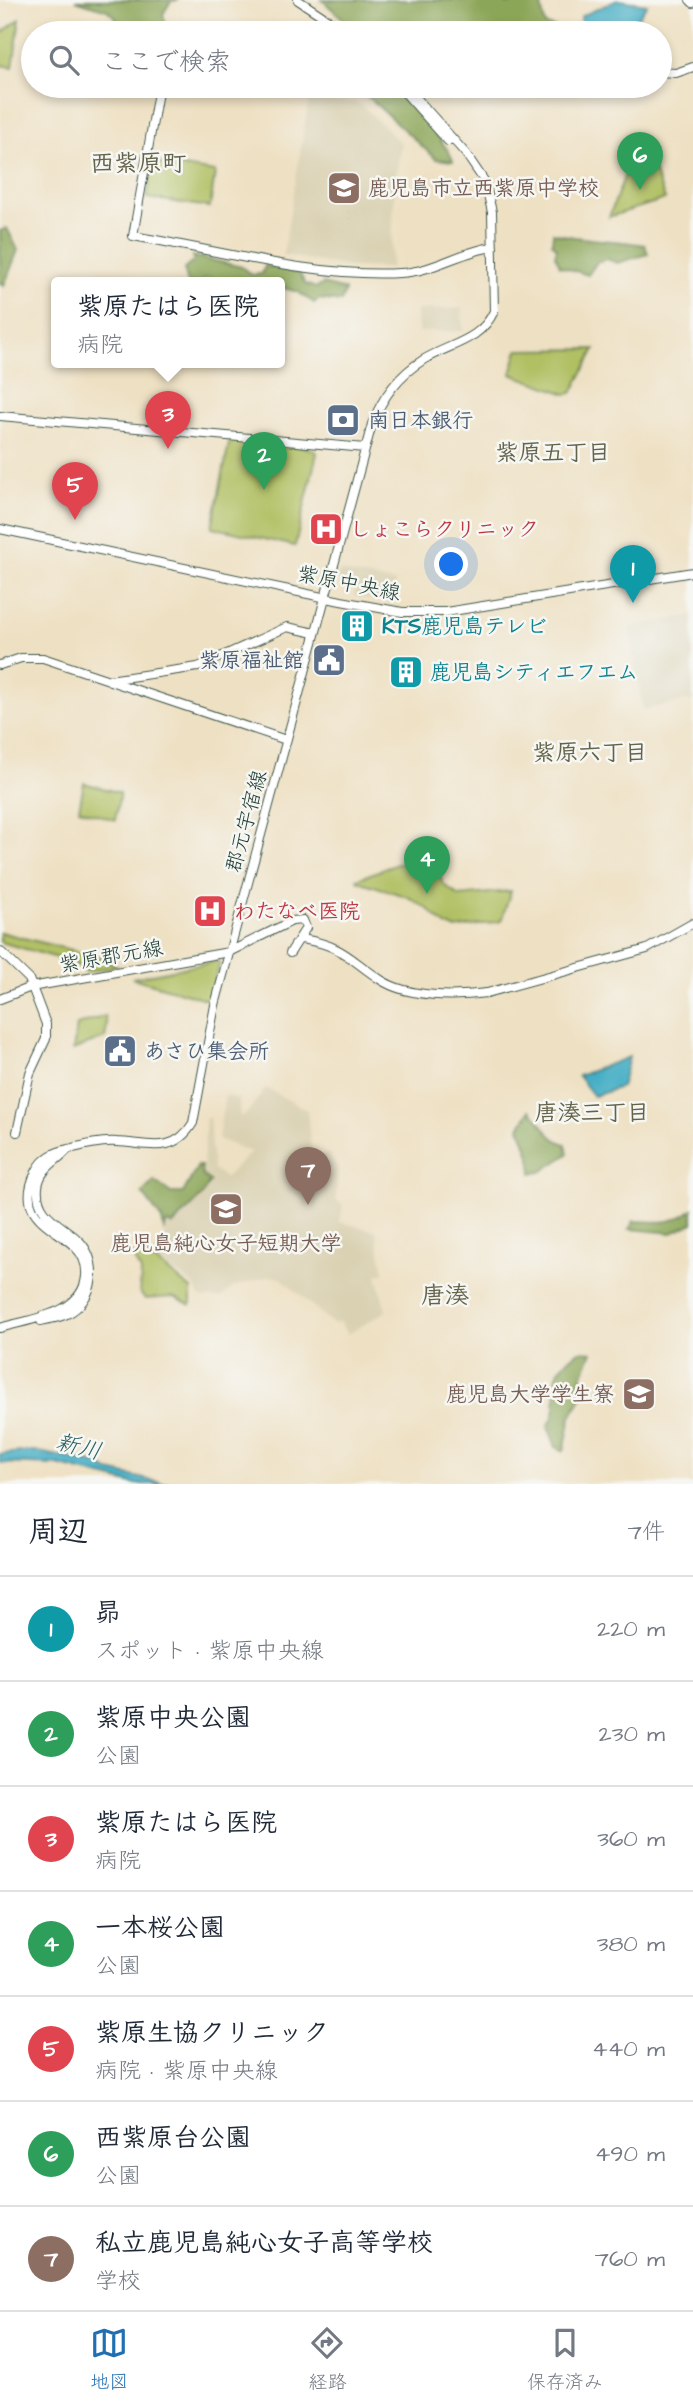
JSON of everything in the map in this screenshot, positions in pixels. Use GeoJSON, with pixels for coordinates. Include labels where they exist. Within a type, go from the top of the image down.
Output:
{"type":"FeatureCollection","features":[{"type":"Feature","properties":{"kind":"street"},"geometry":{"type":"LineString","coordinates":[[289,0],[324,21]]}},
{"type":"Feature","properties":{"kind":"street"},"geometry":{"type":"LineString","coordinates":[[298,0],[327,21]]}},
{"type":"Feature","properties":{"kind":"street"},"geometry":{"type":"LineString","coordinates":[[672,73],[693,67]]}},
{"type":"Feature","properties":{"kind":"street"},"geometry":{"type":"LineString","coordinates":[[157,98],[133,236],[279,262],[377,273],[421,270],[474,248],[493,247]]}},
{"type":"Feature","properties":{"kind":"street","name":"郡元宇宿線"},"geometry":{"type":"LineString","coordinates":[[409,98],[475,174],[483,190],[491,222]]}},
{"type":"Feature","properties":{"kind":"street","name":"郡元宇宿線"},"geometry":{"type":"LineString","coordinates":[[0,1330],[64,1309],[79,1295],[86,1275],[84,1261],[69,1237],[52,1232],[38,1218],[32,1206],[31,1190],[35,1172],[43,1161],[54,1153],[68,1149],[118,1142],[161,1147],[176,1141],[188,1130],[199,1099],[215,1004],[377,412],[398,382],[424,360],[475,335],[489,320],[495,301],[491,200],[481,174],[416,98]]}},
{"type":"Feature","properties":{"kind":"street"},"geometry":{"type":"LineString","coordinates":[[0,416],[365,448]]}},
{"type":"Feature","properties":{"kind":"street","name":"紫原中央線"},"geometry":{"type":"LineString","coordinates":[[0,529],[402,612],[431,613],[693,572]]}},
{"type":"Feature","properties":{"kind":"street"},"geometry":{"type":"LineString","coordinates":[[109,680],[198,667],[287,626],[315,633]]}},
{"type":"Feature","properties":{"kind":"street"},"geometry":{"type":"LineString","coordinates":[[0,665],[22,658],[43,658],[286,740]]}},
{"type":"Feature","properties":{"kind":"street","name":"紫原郡元線"},"geometry":{"type":"LineString","coordinates":[[0,999],[31,988],[229,952],[298,919],[306,923],[301,939]]}},
{"type":"Feature","properties":{"kind":"street"},"geometry":{"type":"LineString","coordinates":[[290,953],[301,939],[336,947],[382,981],[400,989],[460,997],[487,993],[647,949],[693,923]]}},
{"type":"Feature","properties":{"kind":"street"},"geometry":{"type":"LineString","coordinates":[[0,951],[26,975],[46,1024],[47,1033],[30,1073],[17,1132]]}},
{"type":"Feature","properties":{"kind":"shaded area","name":"鹿児島市立西紫原中学校"},"geometry":{"type":"Polygon","coordinates":[[[309,99],[354,102],[363,106],[401,143],[395,181],[391,268],[348,267],[283,255],[309,99]]]}},
{"type":"Feature","properties":{"kind":"shaded area"},"geometry":{"type":"Polygon","coordinates":[[[462,308],[463,331],[418,332],[417,310],[462,308]]]}},
{"type":"Feature","properties":{"kind":"shaded area"},"geometry":{"type":"Polygon","coordinates":[[[339,571],[395,582],[391,603],[354,596],[356,583],[337,579],[339,571]]]}},
{"type":"Feature","properties":{"kind":"shaded area"},"geometry":{"type":"Polygon","coordinates":[[[693,615],[693,700],[643,710],[629,627],[693,615]]]}},
{"type":"Feature","properties":{"kind":"shaded area"},"geometry":{"type":"Polygon","coordinates":[[[266,1088],[307,1110],[312,1158],[328,1153],[338,1168],[336,1200],[343,1205],[340,1222],[376,1231],[384,1272],[377,1275],[386,1311],[348,1334],[340,1322],[333,1324],[281,1278],[270,1276],[234,1287],[221,1298],[203,1298],[198,1295],[194,1285],[153,1253],[162,1243],[168,1225],[173,1226],[203,1198],[213,1180],[204,1175],[206,1118],[209,1118],[213,1170],[225,1178],[251,1152],[218,1139],[225,1095],[239,1099],[240,1117],[246,1114],[266,1088]]]}},
{"type":"Feature","properties":{"kind":"green space"},"geometry":{"type":"Polygon","coordinates":[[[75,0],[178,0],[171,1],[163,14],[165,21],[115,21],[116,18],[107,10],[75,0]]]}},
{"type":"Feature","properties":{"kind":"green space"},"geometry":{"type":"Polygon","coordinates":[[[322,0],[505,0],[507,4],[540,0],[544,21],[346,21],[322,0]]]}},
{"type":"Feature","properties":{"kind":"green space"},"geometry":{"type":"Polygon","coordinates":[[[20,19],[13,67],[0,65],[0,34],[20,19]]]}},
{"type":"Feature","properties":{"kind":"green space"},"geometry":{"type":"Polygon","coordinates":[[[369,98],[401,98],[435,133],[453,161],[436,159],[369,98]]]}},
{"type":"Feature","properties":{"kind":"green space"},"geometry":{"type":"Polygon","coordinates":[[[631,159],[654,171],[665,199],[609,217],[631,159]]]}},
{"type":"Feature","properties":{"kind":"green space"},"geometry":{"type":"Polygon","coordinates":[[[152,162],[215,172],[210,207],[147,198],[152,162]]]}},
{"type":"Feature","properties":{"kind":"green space"},"geometry":{"type":"Polygon","coordinates":[[[7,228],[18,250],[4,286],[0,283],[0,231],[7,228]]]}},
{"type":"Feature","properties":{"kind":"green space"},"geometry":{"type":"Polygon","coordinates":[[[553,233],[645,245],[648,254],[617,263],[607,259],[597,262],[588,275],[560,266],[555,255],[557,248],[552,243],[553,233]]]}},
{"type":"Feature","properties":{"kind":"green space"},"geometry":{"type":"Polygon","coordinates":[[[193,256],[242,267],[251,275],[262,274],[265,266],[299,272],[305,284],[316,288],[323,284],[345,290],[341,302],[319,299],[314,303],[298,292],[285,288],[285,277],[186,277],[184,269],[194,261],[193,256]]]}},
{"type":"Feature","properties":{"kind":"green space"},"geometry":{"type":"Polygon","coordinates":[[[595,349],[572,393],[566,394],[511,374],[518,350],[595,349]]]}},
{"type":"Feature","properties":{"kind":"green space"},"geometry":{"type":"Polygon","coordinates":[[[230,439],[289,444],[317,453],[295,546],[212,527],[230,439]]]}},
{"type":"Feature","properties":{"kind":"green space"},"geometry":{"type":"Polygon","coordinates":[[[84,783],[120,793],[115,820],[79,809],[84,783]]]}},
{"type":"Feature","properties":{"kind":"green space"},"geometry":{"type":"Polygon","coordinates":[[[435,862],[443,884],[459,896],[511,891],[501,921],[456,929],[445,925],[428,909],[408,897],[357,879],[397,864],[435,862]]]}},
{"type":"Feature","properties":{"kind":"green space"},"geometry":{"type":"Polygon","coordinates":[[[0,932],[103,958],[117,966],[87,972],[72,962],[0,942],[0,932]]]}},
{"type":"Feature","properties":{"kind":"green space"},"geometry":{"type":"Polygon","coordinates":[[[217,961],[220,963],[209,1000],[132,978],[217,961]]]}},
{"type":"Feature","properties":{"kind":"green space"},"geometry":{"type":"Polygon","coordinates":[[[105,1016],[105,1038],[73,1050],[77,1025],[105,1016]]]}},
{"type":"Feature","properties":{"kind":"green space"},"geometry":{"type":"Polygon","coordinates":[[[530,1110],[554,1138],[566,1144],[568,1154],[541,1172],[532,1173],[531,1159],[520,1127],[530,1110]]]}},
{"type":"Feature","properties":{"kind":"green space"},"geometry":{"type":"Polygon","coordinates":[[[198,1166],[201,1166],[202,1175],[210,1181],[202,1196],[173,1225],[167,1223],[164,1230],[162,1220],[142,1193],[154,1181],[171,1193],[183,1193],[198,1166]]]}},
{"type":"Feature","properties":{"kind":"green space"},"geometry":{"type":"Polygon","coordinates":[[[693,1209],[693,1223],[672,1233],[629,1229],[634,1221],[672,1220],[693,1209]]]}},
{"type":"Feature","properties":{"kind":"green space"},"geometry":{"type":"Polygon","coordinates":[[[147,1254],[191,1289],[191,1305],[173,1297],[145,1299],[140,1293],[141,1271],[131,1255],[147,1254]]]}},
{"type":"Feature","properties":{"kind":"green space"},"geometry":{"type":"Polygon","coordinates":[[[579,1351],[592,1352],[580,1381],[581,1398],[571,1417],[564,1451],[556,1447],[548,1426],[555,1410],[558,1372],[579,1351]]]}},
{"type":"Feature","properties":{"kind":"water"},"geometry":{"type":"Polygon","coordinates":[[[617,0],[647,4],[636,21],[582,21],[581,16],[617,0]]]}},
{"type":"Feature","properties":{"kind":"water"},"geometry":{"type":"Polygon","coordinates":[[[629,1057],[621,1087],[594,1096],[578,1076],[629,1057]]]}},
{"type":"Feature","properties":{"kind":"water"},"geometry":{"type":"Polygon","coordinates":[[[34,1451],[98,1464],[109,1471],[178,1484],[134,1484],[57,1465],[0,1463],[0,1454],[34,1451]]]}},
{"type":"Feature","properties":{"kind":"place","name":"鹿児島市立西紫原中学校"},"geometry":{"type":"Point","coordinates":[344,188]}},
{"type":"Feature","properties":{"kind":"place","name":"西紫原台公園"},"geometry":{"type":"Point","coordinates":[640,190]}},
{"type":"Feature","properties":{"kind":"place","name":"南日本銀行"},"geometry":{"type":"Point","coordinates":[343,420]}},
{"type":"Feature","properties":{"kind":"place","name":"紫原たはら医院"},"geometry":{"type":"Point","coordinates":[168,449]}},
{"type":"Feature","properties":{"kind":"place","name":"紫原中央公園"},"geometry":{"type":"Point","coordinates":[264,490]}},
{"type":"Feature","properties":{"kind":"place","name":"紫原生協クリニック"},"geometry":{"type":"Point","coordinates":[75,520]}},
{"type":"Feature","properties":{"kind":"place","name":"しょこらクリニック"},"geometry":{"type":"Point","coordinates":[326,529]}},
{"type":"Feature","properties":{"kind":"place","name":"昴"},"geometry":{"type":"Point","coordinates":[633,603]}},
{"type":"Feature","properties":{"kind":"place","name":"KTS鹿児島テレビ"},"geometry":{"type":"Point","coordinates":[357,626]}},
{"type":"Feature","properties":{"kind":"place","name":"紫原福祉館"},"geometry":{"type":"Point","coordinates":[329,660]}},
{"type":"Feature","properties":{"kind":"place","name":"鹿児島シティエフエム"},"geometry":{"type":"Point","coordinates":[406,672]}},
{"type":"Feature","properties":{"kind":"place","name":"一本桜公園"},"geometry":{"type":"Point","coordinates":[427,894]}},
{"type":"Feature","properties":{"kind":"place","name":"わたなべ医院"},"geometry":{"type":"Point","coordinates":[210,911]}},
{"type":"Feature","properties":{"kind":"place","name":"あさひ集会所"},"geometry":{"type":"Point","coordinates":[120,1051]}},
{"type":"Feature","properties":{"kind":"place","name":"私立鹿児島純心女子高等学校"},"geometry":{"type":"Point","coordinates":[308,1205]}},
{"type":"Feature","properties":{"kind":"place","name":"鹿児島純心女子短期大学"},"geometry":{"type":"Point","coordinates":[226,1209]}},
{"type":"Feature","properties":{"kind":"place","name":"鹿児島大学学生寮"},"geometry":{"type":"Point","coordinates":[639,1394]}},
{"type":"Feature","properties":{"kind":"district","name":"西紫原町"},"geometry":{"type":"Point","coordinates":[138,163]}},
{"type":"Feature","properties":{"kind":"district","name":"紫原五丁目"},"geometry":{"type":"Point","coordinates":[553,452]}},
{"type":"Feature","properties":{"kind":"district","name":"紫原六丁目"},"geometry":{"type":"Point","coordinates":[590,752]}},
{"type":"Feature","properties":{"kind":"district","name":"唐湊三丁目"},"geometry":{"type":"Point","coordinates":[592,1112]}},
{"type":"Feature","properties":{"kind":"district","name":"唐湊"},"geometry":{"type":"Point","coordinates":[445,1295]}},
{"type":"Feature","properties":{"kind":"water label","name":"新川"},"geometry":{"type":"Point","coordinates":[79,1446]}}]}
